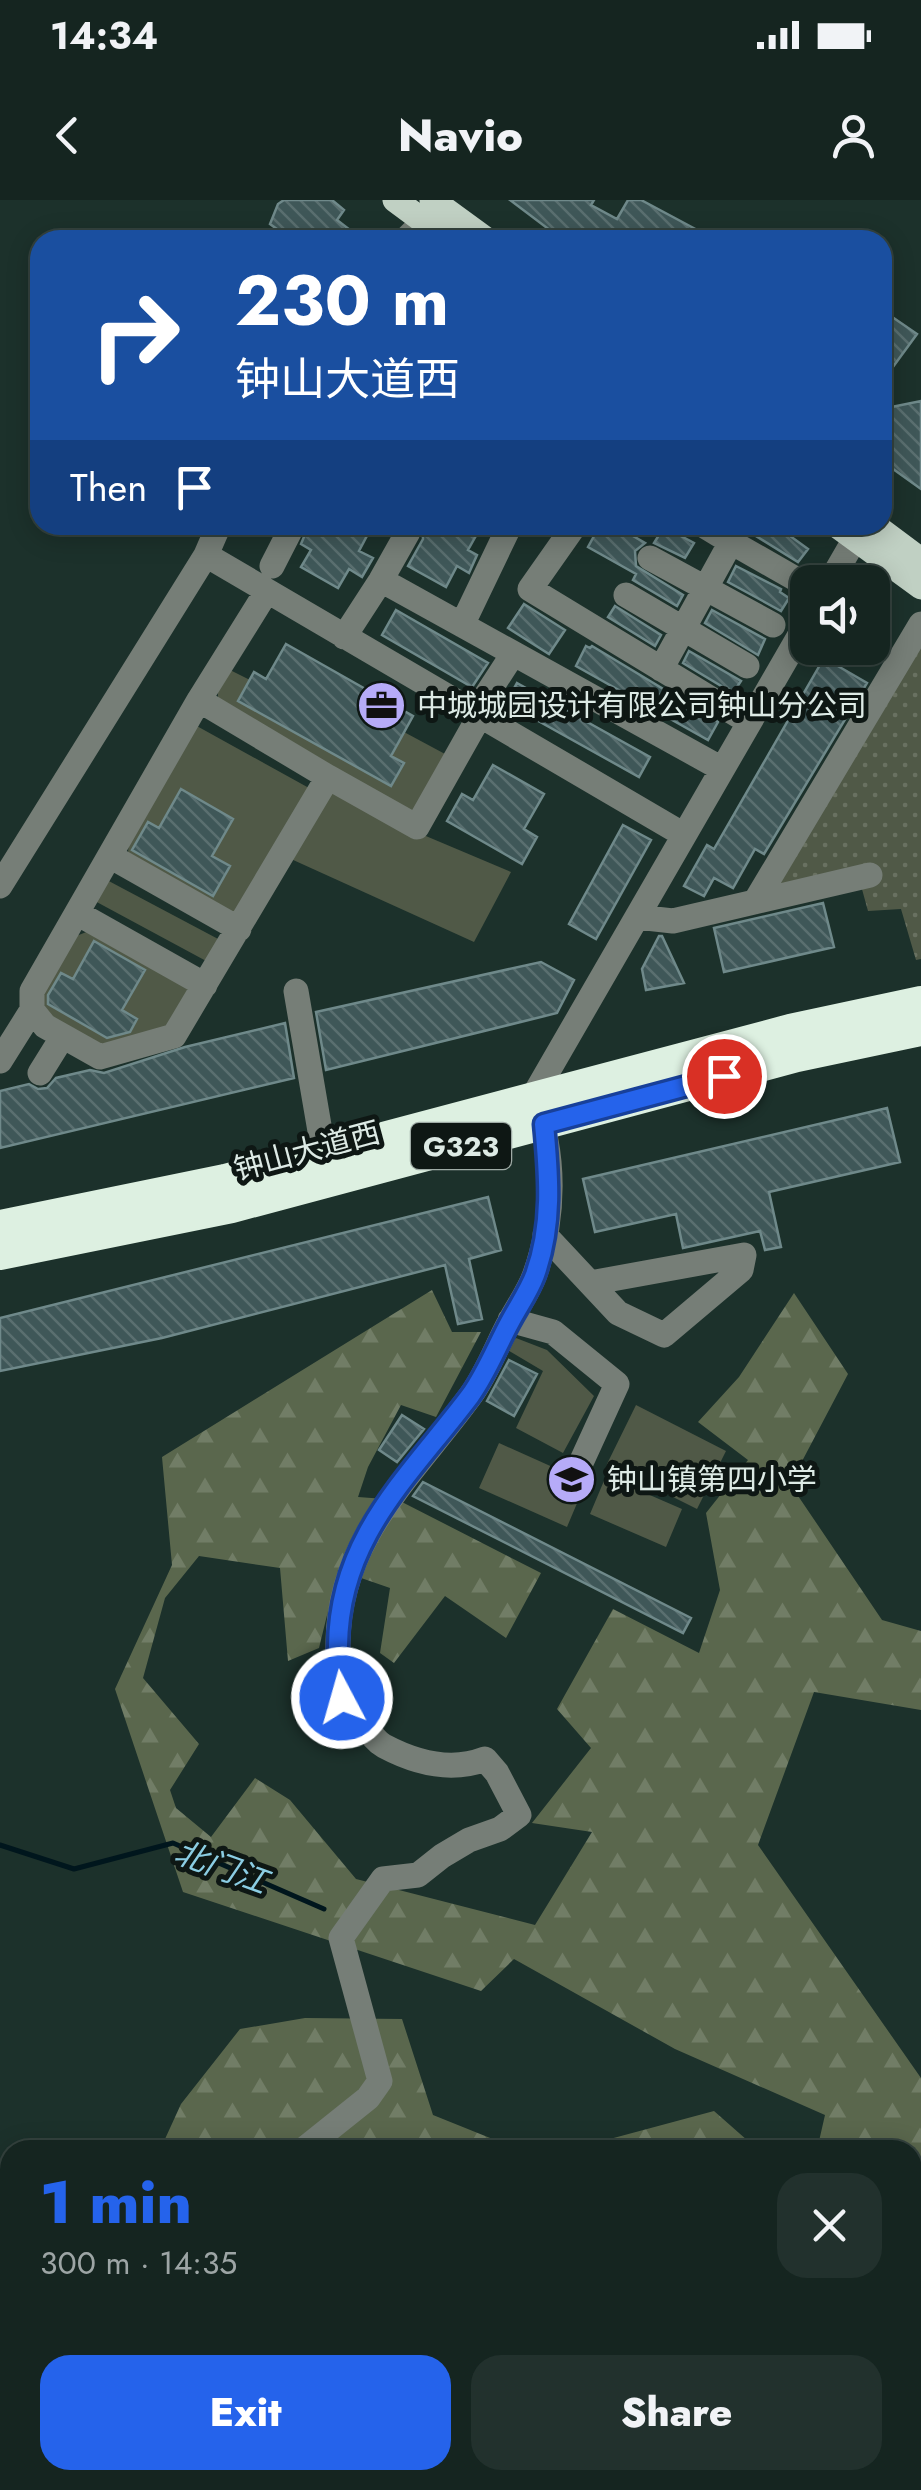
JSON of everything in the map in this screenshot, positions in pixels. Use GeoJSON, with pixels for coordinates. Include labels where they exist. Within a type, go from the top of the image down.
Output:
{"type":"FeatureCollection","features":[{"type":"Feature","properties":{"kind":"highway","name":"钟山大道西"},"geometry":{"type":"LineString","coordinates":[[0,1255],[232,1208],[326,1168],[538,1111],[790,1029],[921,1001]]}},
{"type":"Feature","properties":{"kind":"highway","name":"钟山大道西"},"geometry":{"type":"LineString","coordinates":[[538,1111],[921,1031]]}},
{"type":"Feature","properties":{"kind":"highway","name":"钟山大道西"},"geometry":{"type":"LineString","coordinates":[[0,1225],[225,1179],[326,1168]]}},
{"type":"Feature","properties":{"kind":"main road"},"geometry":{"type":"LineString","coordinates":[[395,200],[431,209],[468,230]]}},
{"type":"Feature","properties":{"kind":"main road"},"geometry":{"type":"LineString","coordinates":[[864,535],[921,588]]}},
{"type":"Feature","properties":{"kind":"main road"},"geometry":{"type":"LineString","coordinates":[[871,535],[921,560]]}},
{"type":"Feature","properties":{"kind":"street"},"geometry":{"type":"LineString","coordinates":[[413,230],[431,209]]}},
{"type":"Feature","properties":{"kind":"street"},"geometry":{"type":"LineString","coordinates":[[0,886],[206,555],[215,535]]}},
{"type":"Feature","properties":{"kind":"street"},"geometry":{"type":"LineString","coordinates":[[0,1062],[32,1010],[32,991],[269,578],[288,535]]}},
{"type":"Feature","properties":{"kind":"street"},"geometry":{"type":"LineString","coordinates":[[344,637],[406,535]]}},
{"type":"Feature","properties":{"kind":"street"},"geometry":{"type":"LineString","coordinates":[[462,625],[505,535]]}},
{"type":"Feature","properties":{"kind":"street"},"geometry":{"type":"LineString","coordinates":[[568,535],[530,589],[749,722]]}},
{"type":"Feature","properties":{"kind":"street"},"geometry":{"type":"LineString","coordinates":[[719,535],[790,576]]}},
{"type":"Feature","properties":{"kind":"street"},"geometry":{"type":"LineString","coordinates":[[838,565],[854,535]]}},
{"type":"Feature","properties":{"kind":"street"},"geometry":{"type":"LineString","coordinates":[[662,669],[731,542]]}},
{"type":"Feature","properties":{"kind":"street"},"geometry":{"type":"LineString","coordinates":[[206,555],[269,578],[344,637],[684,835]]}},
{"type":"Feature","properties":{"kind":"street"},"geometry":{"type":"LineString","coordinates":[[650,558],[774,625]]}},
{"type":"Feature","properties":{"kind":"street"},"geometry":{"type":"LineString","coordinates":[[381,580],[722,769]]}},
{"type":"Feature","properties":{"kind":"street"},"geometry":{"type":"LineString","coordinates":[[626,594],[747,666]]}},
{"type":"Feature","properties":{"kind":"street"},"geometry":{"type":"LineString","coordinates":[[755,902],[921,624]]}},
{"type":"Feature","properties":{"kind":"street"},"geometry":{"type":"LineString","coordinates":[[316,2140],[368,2098],[380,2081],[341,1938],[382,1879],[418,1875],[442,1856],[469,1840],[500,1829],[518,1815],[497,1773],[485,1759],[442,1767],[388,1748],[378,1742],[342,1698],[337,1681],[338,1624],[344,1588],[362,1540],[418,1460],[473,1392],[534,1276],[551,1191],[538,1111],[637,917],[790,652]]}},
{"type":"Feature","properties":{"kind":"street"},"geometry":{"type":"LineString","coordinates":[[199,700],[417,827],[513,654]]}},
{"type":"Feature","properties":{"kind":"street"},"geometry":{"type":"LineString","coordinates":[[32,1010],[46,1026],[100,1057],[174,1036],[328,776]]}},
{"type":"Feature","properties":{"kind":"street"},"geometry":{"type":"LineString","coordinates":[[110,856],[239,929]]}},
{"type":"Feature","properties":{"kind":"street"},"geometry":{"type":"LineString","coordinates":[[637,917],[673,922],[870,875]]}},
{"type":"Feature","properties":{"kind":"street"},"geometry":{"type":"LineString","coordinates":[[78,913],[205,985]]}},
{"type":"Feature","properties":{"kind":"street"},"geometry":{"type":"LineString","coordinates":[[296,991],[326,1168]]}},
{"type":"Feature","properties":{"kind":"street"},"geometry":{"type":"LineString","coordinates":[[40,1073],[63,1036]]}},
{"type":"Feature","properties":{"kind":"street"},"geometry":{"type":"LineString","coordinates":[[545,1235],[590,1283],[618,1312],[664,1335],[740,1270],[744,1255],[590,1283]]}},
{"type":"Feature","properties":{"kind":"street"},"geometry":{"type":"LineString","coordinates":[[510,1320],[553,1332],[616,1384],[580,1467]]}},
{"type":"Feature","properties":{"kind":"green space"},"geometry":{"type":"Polygon","coordinates":[[[921,639],[921,959],[916,960],[901,909],[868,911],[857,871],[775,892],[921,639]]]}},
{"type":"Feature","properties":{"kind":"green space"},"geometry":{"type":"Polygon","coordinates":[[[230,670],[250,680],[391,786],[404,763],[382,751],[404,732],[445,754],[413,815],[218,702],[218,686],[230,670]]]}},
{"type":"Feature","properties":{"kind":"green space"},"geometry":{"type":"Polygon","coordinates":[[[195,725],[309,788],[234,917],[128,853],[129,839],[195,725]]]}},
{"type":"Feature","properties":{"kind":"green space"},"geometry":{"type":"Polygon","coordinates":[[[332,784],[414,831],[511,872],[474,942],[291,859],[332,784]]]}},
{"type":"Feature","properties":{"kind":"green space"},"geometry":{"type":"Polygon","coordinates":[[[105,879],[220,940],[208,962],[93,900],[105,879]]]}},
{"type":"Feature","properties":{"kind":"green space"},"geometry":{"type":"Polygon","coordinates":[[[89,931],[196,990],[170,1034],[102,1052],[45,1016],[37,997],[71,938],[89,931]]]}},
{"type":"Feature","properties":{"kind":"green space"},"geometry":{"type":"Polygon","coordinates":[[[432,1290],[452,1332],[481,1332],[436,1417],[401,1405],[368,1467],[358,1497],[398,1500],[541,1573],[506,1638],[445,1596],[394,1663],[380,1653],[390,1588],[338,1570],[319,1648],[288,1661],[280,1568],[199,1556],[165,1598],[143,1678],[199,1744],[170,1790],[176,1808],[211,1837],[255,1778],[290,1800],[356,1879],[535,1925],[592,1832],[532,1823],[591,1748],[557,1709],[613,1609],[699,1653],[720,1590],[706,1513],[748,1460],[698,1422],[739,1377],[794,1293],[848,1374],[790,1484],[882,1620],[921,1631],[921,1710],[814,1692],[758,1845],[921,2078],[921,2140],[819,2140],[825,2115],[675,2049],[514,1959],[481,1991],[183,1892],[115,1689],[172,1565],[162,1457],[432,1290]]]}},
{"type":"Feature","properties":{"kind":"green space"},"geometry":{"type":"Polygon","coordinates":[[[516,1338],[547,1350],[594,1396],[563,1453],[516,1428],[543,1371],[504,1348],[516,1338]]]}},
{"type":"Feature","properties":{"kind":"green space"},"geometry":{"type":"Polygon","coordinates":[[[636,1405],[726,1451],[697,1509],[607,1464],[636,1405]]]}},
{"type":"Feature","properties":{"kind":"green space"},"geometry":{"type":"Polygon","coordinates":[[[499,1443],[586,1482],[567,1527],[479,1488],[499,1443]]]}},
{"type":"Feature","properties":{"kind":"green space"},"geometry":{"type":"Polygon","coordinates":[[[606,1476],[682,1509],[666,1547],[590,1514],[606,1476]]]}},
{"type":"Feature","properties":{"kind":"green space"},"geometry":{"type":"Polygon","coordinates":[[[305,2018],[402,2019],[433,2115],[495,2140],[165,2140],[181,2104],[240,2029],[305,2018]]]}},
{"type":"Feature","properties":{"kind":"green space"},"geometry":{"type":"Polygon","coordinates":[[[714,2111],[747,2140],[606,2140],[714,2111]]]}},
{"type":"Feature","properties":{"kind":"building"},"geometry":{"type":"Polygon","coordinates":[[[284,200],[332,200],[344,210],[337,220],[350,230],[278,230],[270,224],[278,204],[284,200]]]}},
{"type":"Feature","properties":{"kind":"building"},"geometry":{"type":"Polygon","coordinates":[[[510,200],[594,200],[591,205],[617,219],[628,200],[641,200],[697,230],[550,230],[510,200]]]}},
{"type":"Feature","properties":{"kind":"building"},"geometry":{"type":"Polygon","coordinates":[[[892,317],[917,334],[892,368],[892,317]]]}},
{"type":"Feature","properties":{"kind":"building"},"geometry":{"type":"Polygon","coordinates":[[[921,401],[921,489],[892,468],[892,407],[921,401]]]}},
{"type":"Feature","properties":{"kind":"building"},"geometry":{"type":"Polygon","coordinates":[[[305,535],[367,535],[359,551],[373,558],[362,577],[349,569],[338,588],[301,567],[311,550],[301,544],[305,535]]]}},
{"type":"Feature","properties":{"kind":"building"},"geometry":{"type":"Polygon","coordinates":[[[423,535],[476,535],[468,550],[477,555],[469,573],[457,566],[446,587],[408,566],[423,535]]]}},
{"type":"Feature","properties":{"kind":"building"},"geometry":{"type":"Polygon","coordinates":[[[631,535],[645,543],[635,551],[636,566],[683,595],[677,606],[633,580],[636,574],[588,547],[594,536],[631,535]]]}},
{"type":"Feature","properties":{"kind":"building"},"geometry":{"type":"Polygon","coordinates":[[[659,535],[679,535],[694,543],[685,558],[654,543],[659,535]]]}},
{"type":"Feature","properties":{"kind":"building"},"geometry":{"type":"Polygon","coordinates":[[[754,535],[789,535],[808,549],[798,562],[754,535]]]}},
{"type":"Feature","properties":{"kind":"building"},"geometry":{"type":"Polygon","coordinates":[[[736,566],[781,589],[789,598],[781,611],[728,582],[736,566]]]}},
{"type":"Feature","properties":{"kind":"building"},"geometry":{"type":"Polygon","coordinates":[[[524,604],[565,630],[549,654],[508,628],[524,604]]]}},
{"type":"Feature","properties":{"kind":"building"},"geometry":{"type":"Polygon","coordinates":[[[615,606],[661,635],[655,646],[608,617],[615,606]]]}},
{"type":"Feature","properties":{"kind":"building"},"geometry":{"type":"Polygon","coordinates":[[[396,610],[488,663],[472,687],[382,635],[396,610]]]}},
{"type":"Feature","properties":{"kind":"building"},"geometry":{"type":"Polygon","coordinates":[[[712,610],[765,639],[758,655],[705,623],[712,610]]]}},
{"type":"Feature","properties":{"kind":"building"},"geometry":{"type":"Polygon","coordinates":[[[286,644],[413,716],[391,756],[404,763],[391,786],[238,701],[254,672],[266,679],[286,644]]]}},
{"type":"Feature","properties":{"kind":"building"},"geometry":{"type":"Polygon","coordinates":[[[586,646],[718,722],[708,740],[576,666],[586,646]]]}},
{"type":"Feature","properties":{"kind":"building"},"geometry":{"type":"Polygon","coordinates":[[[689,651],[741,681],[733,693],[683,663],[689,651]]]}},
{"type":"Feature","properties":{"kind":"building"},"geometry":{"type":"Polygon","coordinates":[[[820,665],[836,665],[867,683],[764,854],[755,849],[733,888],[714,878],[704,896],[684,886],[707,845],[714,849],[820,665]]]}},
{"type":"Feature","properties":{"kind":"building"},"geometry":{"type":"Polygon","coordinates":[[[517,683],[650,757],[639,777],[506,703],[517,683]]]}},
{"type":"Feature","properties":{"kind":"building"},"geometry":{"type":"Polygon","coordinates":[[[493,765],[544,794],[524,829],[537,837],[522,864],[447,821],[462,794],[473,800],[493,765]]]}},
{"type":"Feature","properties":{"kind":"building"},"geometry":{"type":"Polygon","coordinates":[[[181,789],[233,819],[212,856],[230,866],[213,896],[132,850],[148,822],[159,828],[181,789]]]}},
{"type":"Feature","properties":{"kind":"building"},"geometry":{"type":"Polygon","coordinates":[[[623,825],[651,840],[596,939],[569,924],[623,825]]]}},
{"type":"Feature","properties":{"kind":"building"},"geometry":{"type":"Polygon","coordinates":[[[823,903],[834,947],[724,972],[714,928],[823,903]]]}},
{"type":"Feature","properties":{"kind":"building"},"geometry":{"type":"Polygon","coordinates":[[[659,936],[684,983],[646,990],[642,969],[659,936]]]}},
{"type":"Feature","properties":{"kind":"building"},"geometry":{"type":"Polygon","coordinates":[[[94,941],[145,970],[122,1010],[137,1019],[130,1032],[107,1038],[48,1004],[48,995],[61,973],[73,979],[94,941]]]}},
{"type":"Feature","properties":{"kind":"building"},"geometry":{"type":"Polygon","coordinates":[[[541,962],[574,980],[557,1013],[326,1070],[316,1012],[541,962]]]}},
{"type":"Feature","properties":{"kind":"building"},"geometry":{"type":"Polygon","coordinates":[[[285,1023],[294,1078],[0,1148],[0,1091],[29,1084],[47,1088],[56,1078],[90,1070],[104,1073],[185,1047],[285,1023]]]}},
{"type":"Feature","properties":{"kind":"building"},"geometry":{"type":"Polygon","coordinates":[[[887,1108],[900,1162],[769,1192],[781,1247],[765,1250],[760,1231],[683,1248],[676,1214],[595,1232],[583,1179],[887,1108]]]}},
{"type":"Feature","properties":{"kind":"building"},"geometry":{"type":"Polygon","coordinates":[[[488,1197],[501,1250],[469,1259],[482,1319],[458,1324],[445,1265],[162,1338],[0,1371],[0,1318],[488,1197]]]}},
{"type":"Feature","properties":{"kind":"building"},"geometry":{"type":"Polygon","coordinates":[[[509,1360],[537,1374],[514,1416],[487,1401],[509,1360]]]}},
{"type":"Feature","properties":{"kind":"building"},"geometry":{"type":"Polygon","coordinates":[[[402,1415],[424,1429],[397,1462],[379,1450],[402,1415]]]}},
{"type":"Feature","properties":{"kind":"building"},"geometry":{"type":"Polygon","coordinates":[[[423,1482],[691,1618],[683,1633],[413,1496],[423,1482]]]}},
{"type":"Feature","properties":{"kind":"waterway","name":"北门江"},"geometry":{"type":"LineString","coordinates":[[0,1845],[74,1869],[173,1843],[324,1909]]}},
{"type":"Feature","properties":{"kind":"place","name":"中城城园设计有限公司钟山分公司"},"geometry":{"type":"Point","coordinates":[382,706]}},
{"type":"Feature","properties":{"kind":"place","name":"钟山镇第四小学"},"geometry":{"type":"Point","coordinates":[572,1480]}},
{"type":"Feature","properties":{"kind":"route"},"geometry":{"type":"LineString","coordinates":[[342,1698],[337,1681],[338,1624],[344,1588],[362,1540],[418,1460],[473,1392],[534,1276],[548,1226],[551,1191],[544,1124],[724,1076]]}}]}
